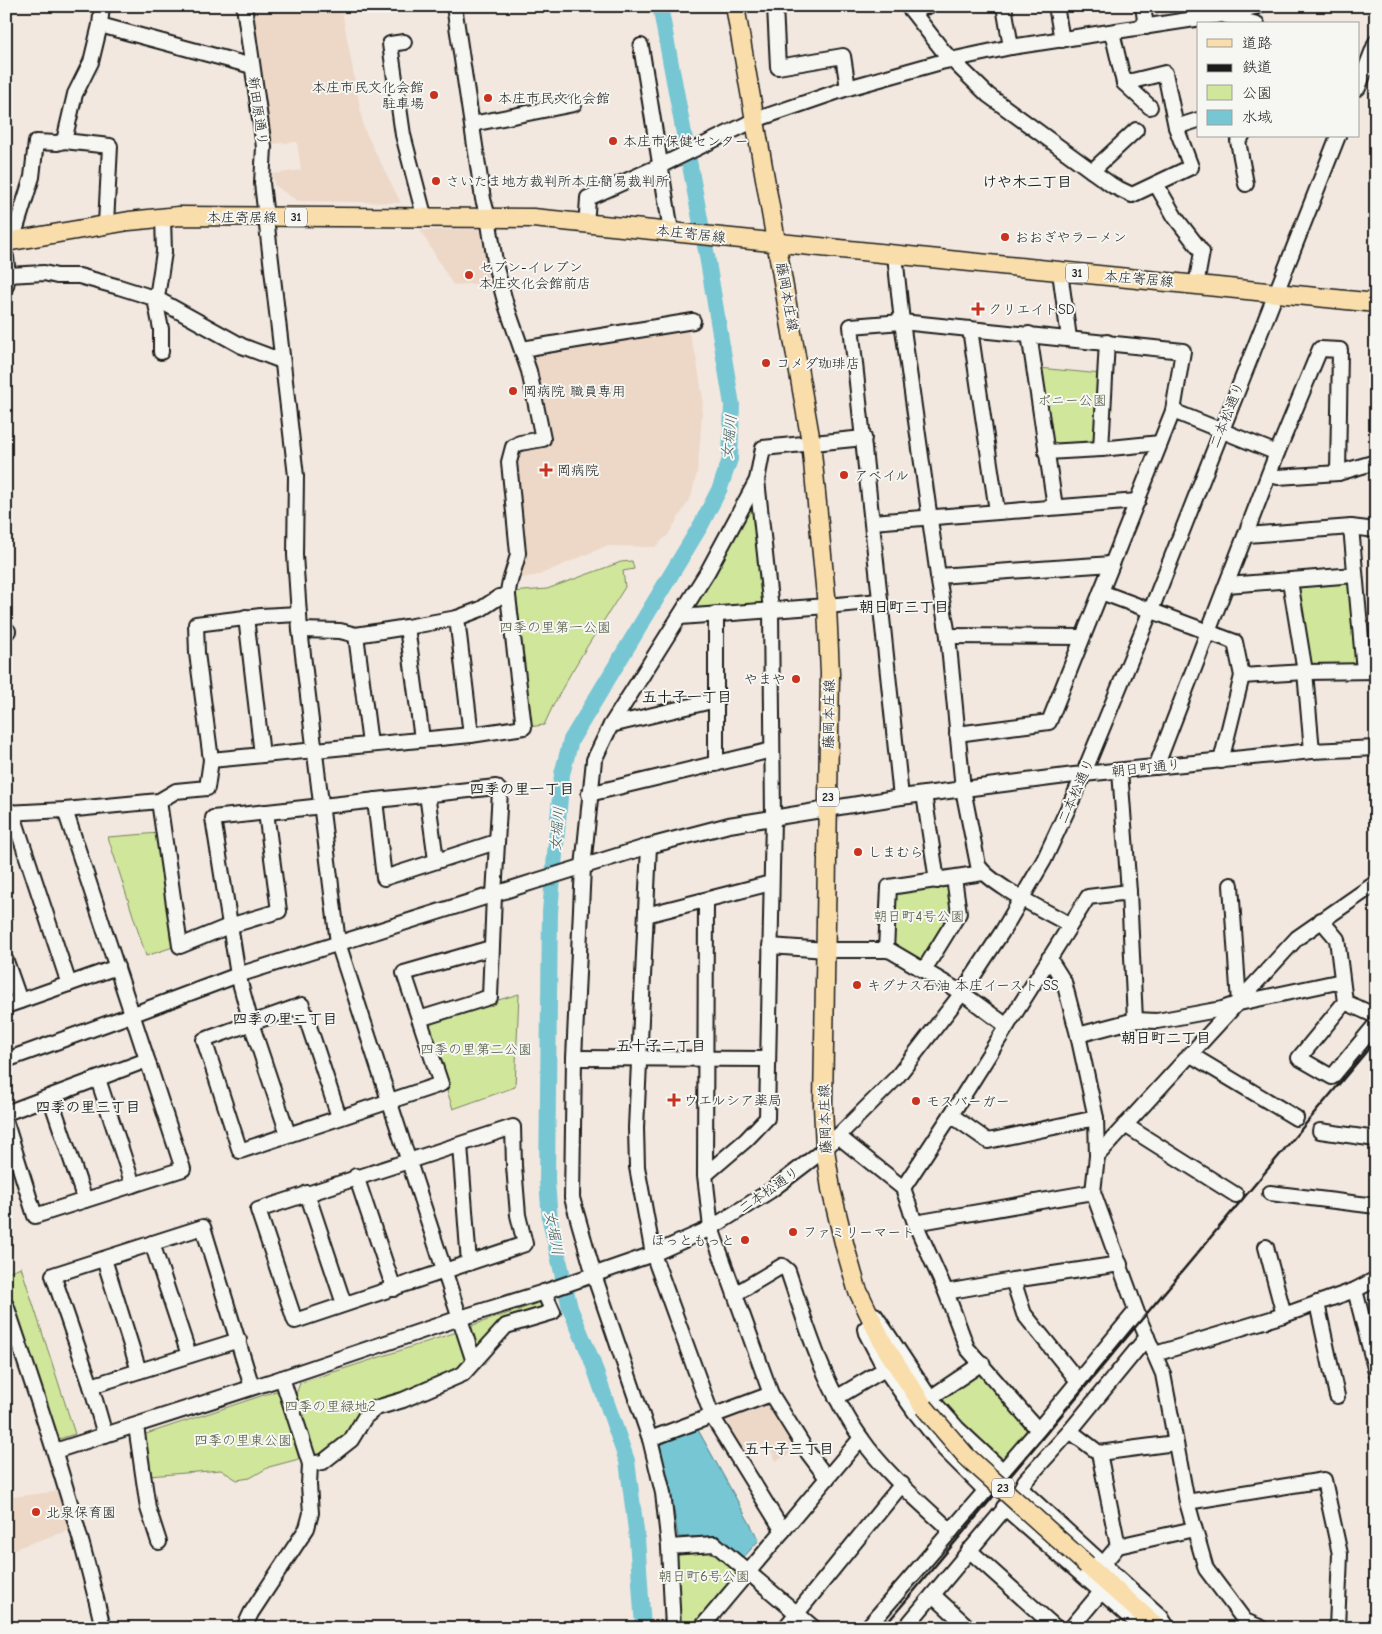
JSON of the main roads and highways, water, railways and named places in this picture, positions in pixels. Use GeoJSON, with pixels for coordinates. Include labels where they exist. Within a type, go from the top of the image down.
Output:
{"type":"FeatureCollection","features":[{"type":"Feature","properties":{"kind":"main road","name":"藤岡本庄線"},"geometry":{"type":"LineString","coordinates":[[735,6],[778,243],[811,442],[827,606],[830,674],[823,1105],[825,1149],[831,1189],[844,1246],[857,1289],[869,1317],[894,1363],[927,1403],[966,1456],[1095,1564],[1158,1628]]}},
{"type":"Feature","properties":{"kind":"main road","name":"本庄寄居線"},"geometry":{"type":"LineString","coordinates":[[8,247],[106,224],[179,216],[424,219],[533,218],[1376,303]]}},
{"type":"Feature","properties":{"kind":"water"},"geometry":{"type":"Polygon","coordinates":[[[697,1428],[759,1540],[743,1558],[715,1536],[678,1537],[671,1491],[660,1445],[697,1428]]]}},
{"type":"Feature","properties":{"kind":"waterway","name":"女堀川"},"geometry":{"type":"LineString","coordinates":[[643,1628],[637,1538],[627,1461],[591,1358],[570,1308],[550,1220],[547,1181],[550,912],[562,774],[571,740],[701,525],[720,488],[730,459],[732,405],[707,256],[660,6]]}},
{"type":"Feature","properties":{"kind":"railway"},"geometry":{"type":"LineString","coordinates":[[883,1628],[1376,1040]]}},
{"type":"Feature","properties":{"kind":"place","name":"本庄市民文化会館 駐車場"},"geometry":{"type":"Point","coordinates":[434,95]}},
{"type":"Feature","properties":{"kind":"place","name":"本庄市民文化会館"},"geometry":{"type":"Point","coordinates":[488,98]}},
{"type":"Feature","properties":{"kind":"place","name":"本庄市保健センター"},"geometry":{"type":"Point","coordinates":[613,141]}},
{"type":"Feature","properties":{"kind":"place","name":"さいたま地方裁判所本庄簡易裁判所"},"geometry":{"type":"Point","coordinates":[436,181]}},
{"type":"Feature","properties":{"kind":"place","name":"おおぎやラーメン"},"geometry":{"type":"Point","coordinates":[1005,237]}},
{"type":"Feature","properties":{"kind":"place","name":"セブン-イレブン 本庄文化会館前店"},"geometry":{"type":"Point","coordinates":[469,275]}},
{"type":"Feature","properties":{"kind":"place","name":"クリエイトSD"},"geometry":{"type":"Point","coordinates":[978,309]}},
{"type":"Feature","properties":{"kind":"place","name":"コメダ珈琲店"},"geometry":{"type":"Point","coordinates":[766,363]}},
{"type":"Feature","properties":{"kind":"place","name":"岡病院 職員専用"},"geometry":{"type":"Point","coordinates":[513,391]}},
{"type":"Feature","properties":{"kind":"place","name":"岡病院"},"geometry":{"type":"Point","coordinates":[546,470]}},
{"type":"Feature","properties":{"kind":"place","name":"アベイル"},"geometry":{"type":"Point","coordinates":[844,475]}},
{"type":"Feature","properties":{"kind":"place","name":"やまや"},"geometry":{"type":"Point","coordinates":[796,679]}},
{"type":"Feature","properties":{"kind":"place","name":"しまむら"},"geometry":{"type":"Point","coordinates":[858,852]}},
{"type":"Feature","properties":{"kind":"place","name":"キグナス石油 本庄イースト SS"},"geometry":{"type":"Point","coordinates":[857,985]}},
{"type":"Feature","properties":{"kind":"place","name":"ウエルシア薬局"},"geometry":{"type":"Point","coordinates":[674,1100]}},
{"type":"Feature","properties":{"kind":"place","name":"モスバーガー"},"geometry":{"type":"Point","coordinates":[916,1101]}},
{"type":"Feature","properties":{"kind":"place","name":"ファミリーマート"},"geometry":{"type":"Point","coordinates":[793,1232]}},
{"type":"Feature","properties":{"kind":"place","name":"ほっともっと"},"geometry":{"type":"Point","coordinates":[745,1240]}},
{"type":"Feature","properties":{"kind":"place","name":"北泉保育園"},"geometry":{"type":"Point","coordinates":[36,1512]}},
{"type":"Feature","properties":{"kind":"district","name":"けや木二丁目"},"geometry":{"type":"Point","coordinates":[1027,182]}},
{"type":"Feature","properties":{"kind":"district","name":"朝日町三丁目"},"geometry":{"type":"Point","coordinates":[904,607]}},
{"type":"Feature","properties":{"kind":"district","name":"五十子一丁目"},"geometry":{"type":"Point","coordinates":[687,697]}},
{"type":"Feature","properties":{"kind":"district","name":"四季の里一丁目"},"geometry":{"type":"Point","coordinates":[522,789]}},
{"type":"Feature","properties":{"kind":"district","name":"四季の里二丁目"},"geometry":{"type":"Point","coordinates":[285,1019]}},
{"type":"Feature","properties":{"kind":"district","name":"朝日町二丁目"},"geometry":{"type":"Point","coordinates":[1166,1038]}},
{"type":"Feature","properties":{"kind":"district","name":"五十子二丁目"},"geometry":{"type":"Point","coordinates":[661,1046]}},
{"type":"Feature","properties":{"kind":"district","name":"四季の里三丁目"},"geometry":{"type":"Point","coordinates":[88,1107]}},
{"type":"Feature","properties":{"kind":"district","name":"五十子三丁目"},"geometry":{"type":"Point","coordinates":[789,1449]}},
{"type":"Feature","properties":{"kind":"park label","name":"ポニー公園"},"geometry":{"type":"Point","coordinates":[1072,400]}},
{"type":"Feature","properties":{"kind":"park label","name":"四季の里第一公園"},"geometry":{"type":"Point","coordinates":[555,627]}},
{"type":"Feature","properties":{"kind":"park label","name":"朝日町4号公園"},"geometry":{"type":"Point","coordinates":[919,916]}},
{"type":"Feature","properties":{"kind":"park label","name":"四季の里第二公園"},"geometry":{"type":"Point","coordinates":[476,1049]}},
{"type":"Feature","properties":{"kind":"park label","name":"四季の里緑地2"},"geometry":{"type":"Point","coordinates":[330,1406]}},
{"type":"Feature","properties":{"kind":"park label","name":"四季の里東公園"},"geometry":{"type":"Point","coordinates":[243,1440]}},
{"type":"Feature","properties":{"kind":"park label","name":"朝日町6号公園"},"geometry":{"type":"Point","coordinates":[704,1576]}}]}
